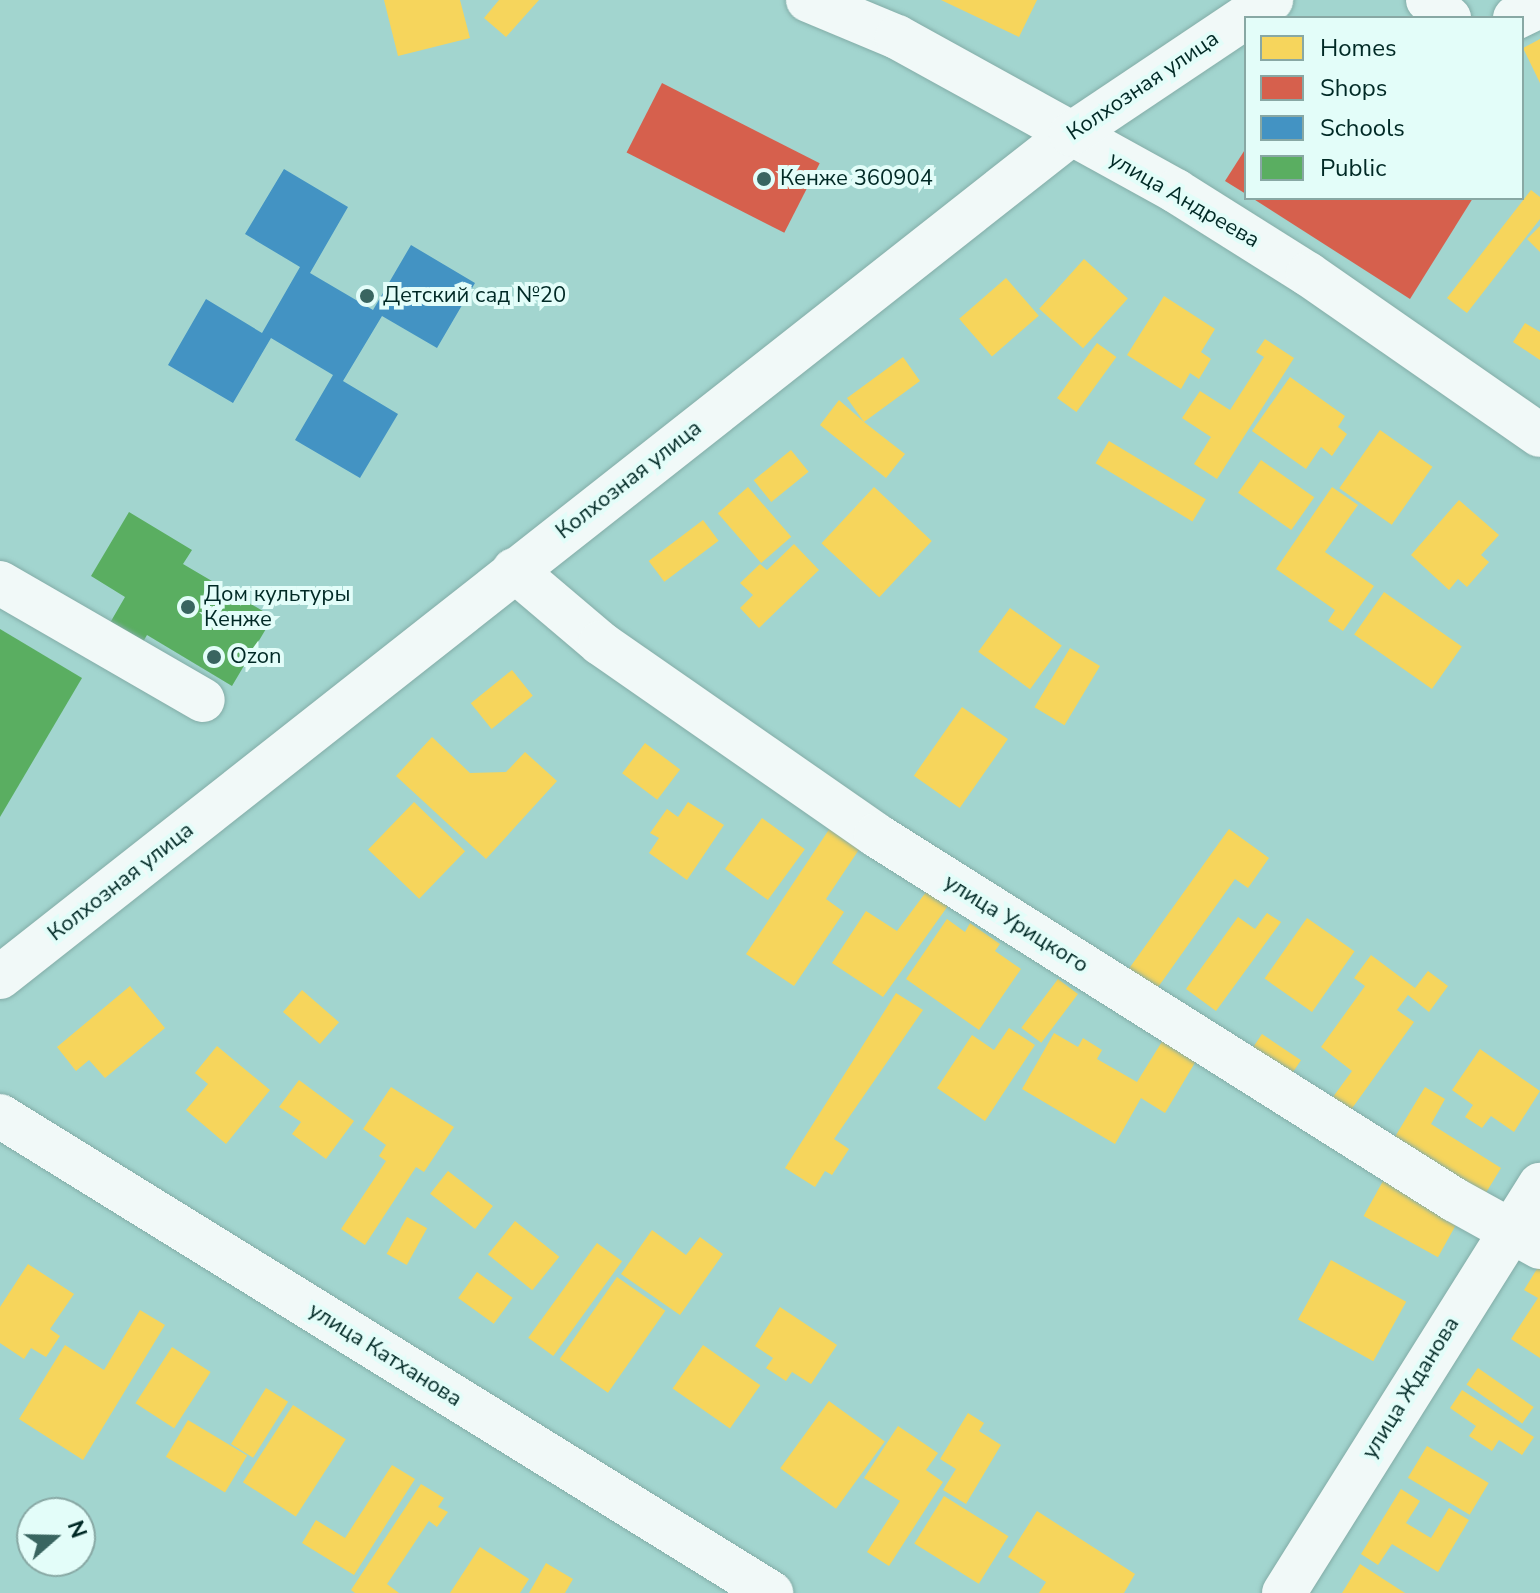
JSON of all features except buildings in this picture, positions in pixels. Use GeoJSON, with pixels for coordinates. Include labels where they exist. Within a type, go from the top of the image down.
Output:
{"type":"FeatureCollection","features":[{"type":"Feature","properties":{"kind":"street","name":"улица Андреева"},"geometry":{"type":"LineString","coordinates":[[808,0],[897,37],[1176,191],[1308,274],[1540,435]]}},
{"type":"Feature","properties":{"kind":"street","name":"Колхозная улица"},"geometry":{"type":"LineString","coordinates":[[1247,16],[1271,0]]}},
{"type":"Feature","properties":{"kind":"street"},"geometry":{"type":"LineString","coordinates":[[1428,0],[1447,16]]}},
{"type":"Feature","properties":{"kind":"street"},"geometry":{"type":"LineString","coordinates":[[1519,16],[1540,6]]}},
{"type":"Feature","properties":{"kind":"street","name":"Колхозная улица"},"geometry":{"type":"LineString","coordinates":[[0,977],[1071,134],[1244,18]]}},
{"type":"Feature","properties":{"kind":"street","name":"улица Урицкого"},"geometry":{"type":"LineString","coordinates":[[514,570],[600,643],[876,835],[1441,1191],[1526,1238]]}},
{"type":"Feature","properties":{"kind":"street"},"geometry":{"type":"LineString","coordinates":[[0,583],[203,700]]}},
{"type":"Feature","properties":{"kind":"street","name":"улица Катханова"},"geometry":{"type":"LineString","coordinates":[[0,1116],[771,1593]]}},
{"type":"Feature","properties":{"kind":"street","name":"улица Жданова"},"geometry":{"type":"LineString","coordinates":[[1284,1593],[1526,1238],[1540,1185]]}},
{"type":"Feature","properties":{"kind":"place","name":"Кенже 360904"},"geometry":{"type":"Point","coordinates":[764,179]}},
{"type":"Feature","properties":{"kind":"place","name":"Детский сад №20"},"geometry":{"type":"Point","coordinates":[367,296]}},
{"type":"Feature","properties":{"kind":"place","name":"Дом культуры Кенже"},"geometry":{"type":"Point","coordinates":[188,607]}},
{"type":"Feature","properties":{"kind":"place","name":"Ozon"},"geometry":{"type":"Point","coordinates":[214,657]}}]}
